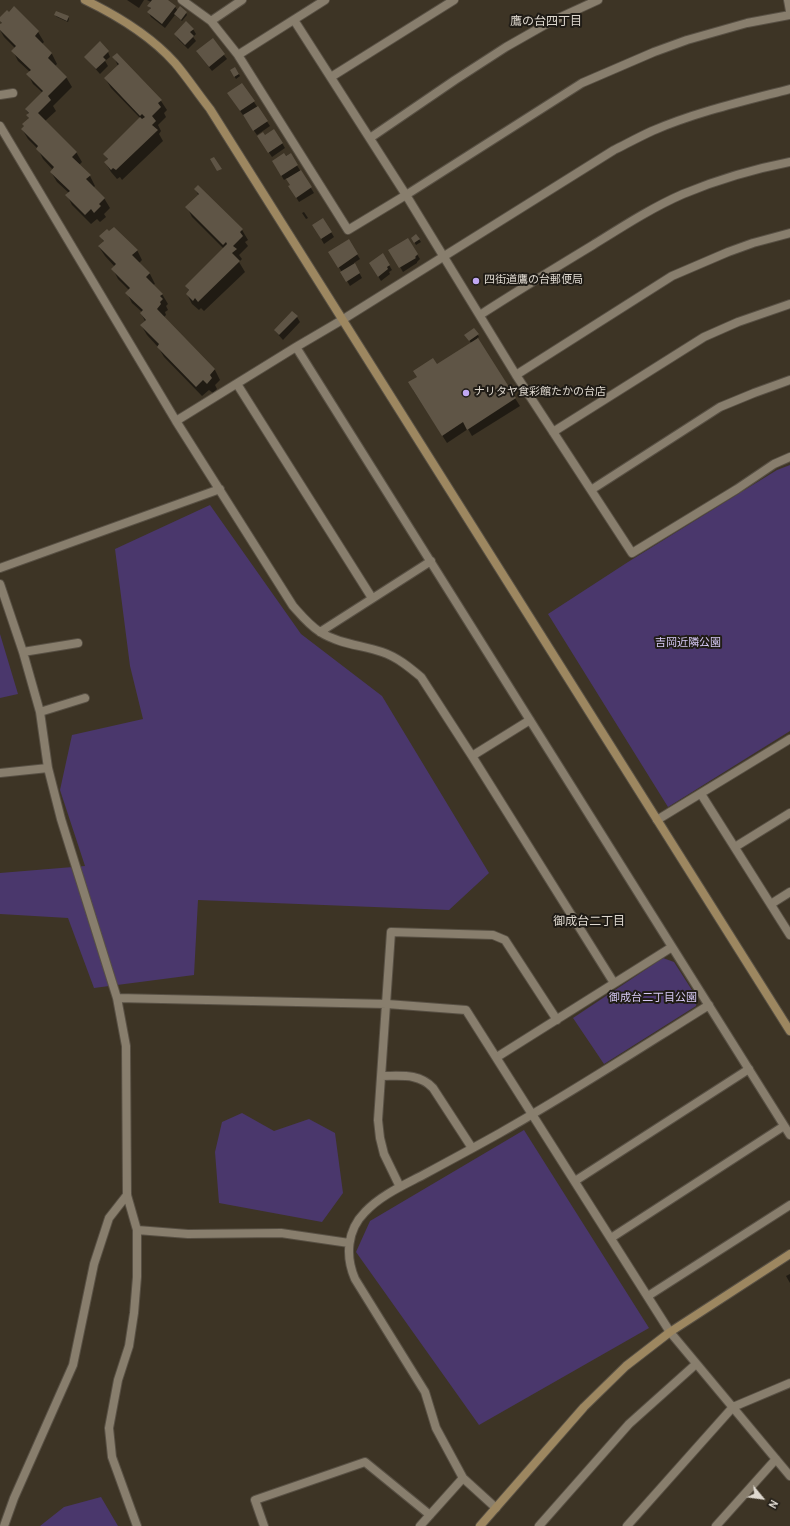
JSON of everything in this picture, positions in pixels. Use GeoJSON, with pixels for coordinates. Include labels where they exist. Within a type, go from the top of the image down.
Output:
{"type":"FeatureCollection","features":[{"type":"Feature","properties":{"kind":"street"},"geometry":{"type":"LineString","coordinates":[[85,0],[132,25],[174,62],[210,109],[790,1031]]}},
{"type":"Feature","properties":{"kind":"street"},"geometry":{"type":"LineString","coordinates":[[182,0],[211,22],[238,55],[348,230],[406,195],[582,83],[629,62],[687,40],[747,23],[790,15]]}},
{"type":"Feature","properties":{"kind":"street"},"geometry":{"type":"LineString","coordinates":[[211,22],[242,0]]}},
{"type":"Feature","properties":{"kind":"street"},"geometry":{"type":"LineString","coordinates":[[238,55],[325,0]]}},
{"type":"Feature","properties":{"kind":"street"},"geometry":{"type":"LineString","coordinates":[[331,77],[454,0]]}},
{"type":"Feature","properties":{"kind":"street"},"geometry":{"type":"LineString","coordinates":[[370,138],[506,47],[550,22],[598,0]]}},
{"type":"Feature","properties":{"kind":"street"},"geometry":{"type":"LineString","coordinates":[[788,0],[790,11]]}},
{"type":"Feature","properties":{"kind":"street"},"geometry":{"type":"LineString","coordinates":[[294,20],[406,195],[516,375],[632,553],[737,489],[774,464],[790,457]]}},
{"type":"Feature","properties":{"kind":"street"},"geometry":{"type":"LineString","coordinates":[[176,421],[342,320],[614,150],[652,131],[714,109],[790,89]]}},
{"type":"Feature","properties":{"kind":"street"},"geometry":{"type":"LineString","coordinates":[[0,95],[13,93]]}},
{"type":"Feature","properties":{"kind":"street"},"geometry":{"type":"LineString","coordinates":[[0,126],[176,421],[293,606],[305,620],[320,632],[346,644],[382,652],[396,658],[421,677],[614,983]]}},
{"type":"Feature","properties":{"kind":"street"},"geometry":{"type":"LineString","coordinates":[[480,315],[658,206],[719,181],[790,162]]}},
{"type":"Feature","properties":{"kind":"street"},"geometry":{"type":"LineString","coordinates":[[516,375],[672,276],[728,252],[753,243],[790,233]]}},
{"type":"Feature","properties":{"kind":"street"},"geometry":{"type":"LineString","coordinates":[[553,432],[704,337],[738,322],[790,304]]}},
{"type":"Feature","properties":{"kind":"street"},"geometry":{"type":"LineString","coordinates":[[296,347],[790,1135]]}},
{"type":"Feature","properties":{"kind":"street"},"geometry":{"type":"LineString","coordinates":[[591,490],[720,407],[790,380]]}},
{"type":"Feature","properties":{"kind":"street"},"geometry":{"type":"LineString","coordinates":[[237,384],[372,598]]}},
{"type":"Feature","properties":{"kind":"street"},"geometry":{"type":"LineString","coordinates":[[0,568],[220,489]]}},
{"type":"Feature","properties":{"kind":"street"},"geometry":{"type":"LineString","coordinates":[[320,632],[431,561]]}},
{"type":"Feature","properties":{"kind":"street"},"geometry":{"type":"LineString","coordinates":[[0,584],[23,652],[40,712],[48,768],[61,819],[117,998],[126,1046],[127,1195],[137,1230],[136,1277],[134,1313],[129,1346],[118,1380],[109,1428],[112,1457],[137,1526]]}},
{"type":"Feature","properties":{"kind":"street"},"geometry":{"type":"LineString","coordinates":[[23,652],[78,643]]}},
{"type":"Feature","properties":{"kind":"street"},"geometry":{"type":"LineString","coordinates":[[40,712],[85,698]]}},
{"type":"Feature","properties":{"kind":"street"},"geometry":{"type":"LineString","coordinates":[[472,756],[530,720]]}},
{"type":"Feature","properties":{"kind":"street"},"geometry":{"type":"LineString","coordinates":[[657,820],[790,739]]}},
{"type":"Feature","properties":{"kind":"street"},"geometry":{"type":"LineString","coordinates":[[0,773],[48,768]]}},
{"type":"Feature","properties":{"kind":"street"},"geometry":{"type":"LineString","coordinates":[[701,794],[790,935]]}},
{"type":"Feature","properties":{"kind":"street"},"geometry":{"type":"LineString","coordinates":[[735,847],[790,813]]}},
{"type":"Feature","properties":{"kind":"street"},"geometry":{"type":"LineString","coordinates":[[771,904],[790,892]]}},
{"type":"Feature","properties":{"kind":"street"},"geometry":{"type":"LineString","coordinates":[[400,1187],[384,1154],[378,1120],[391,932],[493,935],[505,940],[557,1020]]}},
{"type":"Feature","properties":{"kind":"street"},"geometry":{"type":"LineString","coordinates":[[497,1057],[672,946]]}},
{"type":"Feature","properties":{"kind":"street"},"geometry":{"type":"LineString","coordinates":[[117,998],[387,1004],[466,1010],[670,1332],[790,1476]]}},
{"type":"Feature","properties":{"kind":"street"},"geometry":{"type":"LineString","coordinates":[[496,1508],[463,1478],[436,1428],[425,1392],[355,1279],[348,1257],[349,1243],[356,1224],[364,1212],[400,1187],[532,1115],[709,1004]]}},
{"type":"Feature","properties":{"kind":"street"},"geometry":{"type":"LineString","coordinates":[[575,1181],[749,1069]]}},
{"type":"Feature","properties":{"kind":"street"},"geometry":{"type":"LineString","coordinates":[[382,1076],[417,1077],[427,1081],[472,1148]]}},
{"type":"Feature","properties":{"kind":"street"},"geometry":{"type":"LineString","coordinates":[[611,1238],[784,1126]]}},
{"type":"Feature","properties":{"kind":"street"},"geometry":{"type":"LineString","coordinates":[[4,1526],[14,1498],[73,1365],[94,1264],[109,1218],[127,1195]]}},
{"type":"Feature","properties":{"kind":"street"},"geometry":{"type":"LineString","coordinates":[[648,1296],[790,1204]]}},
{"type":"Feature","properties":{"kind":"street"},"geometry":{"type":"LineString","coordinates":[[137,1230],[188,1234],[281,1233],[349,1243]]}},
{"type":"Feature","properties":{"kind":"street"},"geometry":{"type":"LineString","coordinates":[[480,1526],[584,1407],[626,1366],[670,1332],[790,1254]]}},
{"type":"Feature","properties":{"kind":"street"},"geometry":{"type":"LineString","coordinates":[[539,1526],[629,1424],[696,1364]]}},
{"type":"Feature","properties":{"kind":"street"},"geometry":{"type":"LineString","coordinates":[[627,1526],[733,1407],[790,1383]]}},
{"type":"Feature","properties":{"kind":"street"},"geometry":{"type":"LineString","coordinates":[[716,1526],[776,1459]]}},
{"type":"Feature","properties":{"kind":"street"},"geometry":{"type":"LineString","coordinates":[[264,1526],[255,1500],[365,1462],[430,1515]]}},
{"type":"Feature","properties":{"kind":"street"},"geometry":{"type":"LineString","coordinates":[[420,1526],[463,1478]]}},
{"type":"Feature","properties":{"kind":"green space","name":"吉岡近隣公園"},"geometry":{"type":"Polygon","coordinates":[[[790,465],[790,731],[668,807],[548,614],[628,562],[777,470],[790,465]]]}},
{"type":"Feature","properties":{"kind":"green space"},"geometry":{"type":"Polygon","coordinates":[[[210,505],[301,634],[382,696],[489,873],[449,910],[198,900],[194,975],[94,988],[68,918],[0,914],[0,873],[85,866],[60,790],[72,735],[143,719],[130,666],[115,549],[210,505]]]}},
{"type":"Feature","properties":{"kind":"green space"},"geometry":{"type":"Polygon","coordinates":[[[0,634],[18,694],[0,698],[0,634]]]}},
{"type":"Feature","properties":{"kind":"green space","name":"御成台二丁目公園"},"geometry":{"type":"Polygon","coordinates":[[[663,958],[674,962],[697,998],[696,1006],[604,1064],[573,1018],[663,958]]]}},
{"type":"Feature","properties":{"kind":"green space"},"geometry":{"type":"Polygon","coordinates":[[[242,1113],[274,1131],[309,1119],[335,1133],[343,1193],[322,1222],[219,1203],[215,1152],[222,1122],[242,1113]]]}},
{"type":"Feature","properties":{"kind":"green space"},"geometry":{"type":"Polygon","coordinates":[[[524,1130],[649,1328],[479,1425],[356,1252],[370,1221],[524,1130]]]}},
{"type":"Feature","properties":{"kind":"green space"},"geometry":{"type":"Polygon","coordinates":[[[101,1497],[118,1526],[40,1526],[64,1507],[101,1497]]]}},
{"type":"Feature","properties":{"kind":"building"},"geometry":{"type":"Polygon","coordinates":[[[152,0],[168,0],[176,6],[162,24],[147,12],[151,8],[147,6],[152,0]]]}},
{"type":"Feature","properties":{"kind":"building"},"geometry":{"type":"Polygon","coordinates":[[[14,6],[39,31],[35,36],[52,53],[48,58],[67,77],[48,96],[51,100],[38,113],[77,152],[72,157],[91,175],[86,179],[105,198],[99,204],[101,206],[94,213],[91,209],[85,215],[65,195],[70,191],[50,172],[54,167],[36,149],[38,146],[21,129],[24,126],[22,124],[29,118],[26,115],[29,113],[25,109],[43,91],[26,74],[31,70],[11,51],[16,46],[0,30],[0,24],[2,23],[0,21],[0,17],[7,10],[9,12],[14,6]]]}},
{"type":"Feature","properties":{"kind":"building"},"geometry":{"type":"Polygon","coordinates":[[[180,6],[187,12],[181,20],[174,14],[180,6]]]}},
{"type":"Feature","properties":{"kind":"building"},"geometry":{"type":"Polygon","coordinates":[[[56,11],[69,16],[67,21],[54,15],[56,11]]]}},
{"type":"Feature","properties":{"kind":"building"},"geometry":{"type":"Polygon","coordinates":[[[186,21],[194,29],[190,32],[194,36],[185,45],[174,34],[186,21]]]}},
{"type":"Feature","properties":{"kind":"building"},"geometry":{"type":"Polygon","coordinates":[[[213,38],[225,54],[209,67],[196,51],[213,38]]]}},
{"type":"Feature","properties":{"kind":"building"},"geometry":{"type":"Polygon","coordinates":[[[100,41],[109,51],[103,57],[106,60],[96,69],[84,57],[100,41]]]}},
{"type":"Feature","properties":{"kind":"building"},"geometry":{"type":"Polygon","coordinates":[[[117,53],[162,100],[158,103],[161,107],[152,116],[156,121],[152,125],[158,130],[116,170],[113,168],[111,170],[104,162],[108,159],[103,154],[140,117],[142,119],[145,117],[142,114],[140,116],[104,78],[119,64],[112,57],[117,53]]]}},
{"type":"Feature","properties":{"kind":"building"},"geometry":{"type":"Polygon","coordinates":[[[235,67],[239,74],[234,77],[230,70],[235,67]]]}},
{"type":"Feature","properties":{"kind":"building"},"geometry":{"type":"Polygon","coordinates":[[[242,83],[255,101],[240,111],[227,93],[242,83]]]}},
{"type":"Feature","properties":{"kind":"building"},"geometry":{"type":"Polygon","coordinates":[[[258,106],[268,121],[253,131],[243,115],[258,106]]]}},
{"type":"Feature","properties":{"kind":"building"},"geometry":{"type":"Polygon","coordinates":[[[274,129],[283,143],[268,153],[257,136],[263,132],[265,135],[274,129]]]}},
{"type":"Feature","properties":{"kind":"building"},"geometry":{"type":"Polygon","coordinates":[[[284,153],[286,156],[291,153],[298,165],[281,176],[272,161],[284,153]]]}},
{"type":"Feature","properties":{"kind":"building"},"geometry":{"type":"Polygon","coordinates":[[[214,157],[222,169],[217,171],[210,159],[214,157]]]}},
{"type":"Feature","properties":{"kind":"building"},"geometry":{"type":"Polygon","coordinates":[[[301,170],[312,187],[296,198],[288,186],[290,185],[286,179],[301,170]]]}},
{"type":"Feature","properties":{"kind":"building"},"geometry":{"type":"Polygon","coordinates":[[[198,185],[243,229],[240,232],[243,236],[233,246],[237,249],[232,253],[240,261],[198,302],[195,298],[193,301],[186,294],[189,290],[185,286],[227,244],[226,242],[223,245],[185,207],[199,194],[194,189],[198,185]]]}},
{"type":"Feature","properties":{"kind":"building"},"geometry":{"type":"Polygon","coordinates":[[[323,218],[332,232],[321,239],[312,225],[323,218]]]}},
{"type":"Feature","properties":{"kind":"building"},"geometry":{"type":"Polygon","coordinates":[[[114,227],[138,250],[132,255],[150,273],[146,277],[163,294],[160,296],[163,299],[157,309],[215,369],[210,375],[212,378],[207,384],[203,380],[196,387],[157,347],[159,344],[140,325],[146,320],[140,313],[143,310],[125,293],[130,288],[111,269],[116,264],[98,246],[104,241],[99,236],[107,229],[109,231],[114,227]]]}},
{"type":"Feature","properties":{"kind":"building"},"geometry":{"type":"Polygon","coordinates":[[[416,234],[420,239],[414,243],[411,238],[416,234]]]}},
{"type":"Feature","properties":{"kind":"building"},"geometry":{"type":"Polygon","coordinates":[[[408,238],[418,254],[415,257],[416,258],[399,268],[388,250],[408,238]]]}},
{"type":"Feature","properties":{"kind":"building"},"geometry":{"type":"Polygon","coordinates":[[[349,239],[358,254],[338,268],[328,252],[349,239]]]}},
{"type":"Feature","properties":{"kind":"building"},"geometry":{"type":"Polygon","coordinates":[[[383,253],[390,265],[387,267],[388,269],[378,277],[369,263],[383,253]]]}},
{"type":"Feature","properties":{"kind":"building"},"geometry":{"type":"Polygon","coordinates":[[[355,263],[360,273],[346,282],[340,272],[355,263]]]}},
{"type":"Feature","properties":{"kind":"building"},"geometry":{"type":"Polygon","coordinates":[[[292,311],[298,316],[279,335],[274,330],[292,311]]]}},
{"type":"Feature","properties":{"kind":"building"},"geometry":{"type":"Polygon","coordinates":[[[474,328],[479,334],[469,341],[464,335],[474,328]]]}},
{"type":"Feature","properties":{"kind":"building"},"geometry":{"type":"Polygon","coordinates":[[[478,338],[516,398],[467,430],[463,422],[442,436],[408,382],[417,377],[413,371],[433,358],[437,364],[478,338]]]}},
{"type":"Feature","properties":{"kind":"place","name":"四街道鷹の台郵便局"},"geometry":{"type":"Point","coordinates":[476,281]}},
{"type":"Feature","properties":{"kind":"place","name":"ナリタヤ食彩館たかの台店"},"geometry":{"type":"Point","coordinates":[466,393]}},
{"type":"Feature","properties":{"kind":"district","name":"鷹の台四丁目"},"geometry":{"type":"Point","coordinates":[546,23]}},
{"type":"Feature","properties":{"kind":"district","name":"御成台二丁目"},"geometry":{"type":"Point","coordinates":[589,923]}}]}
